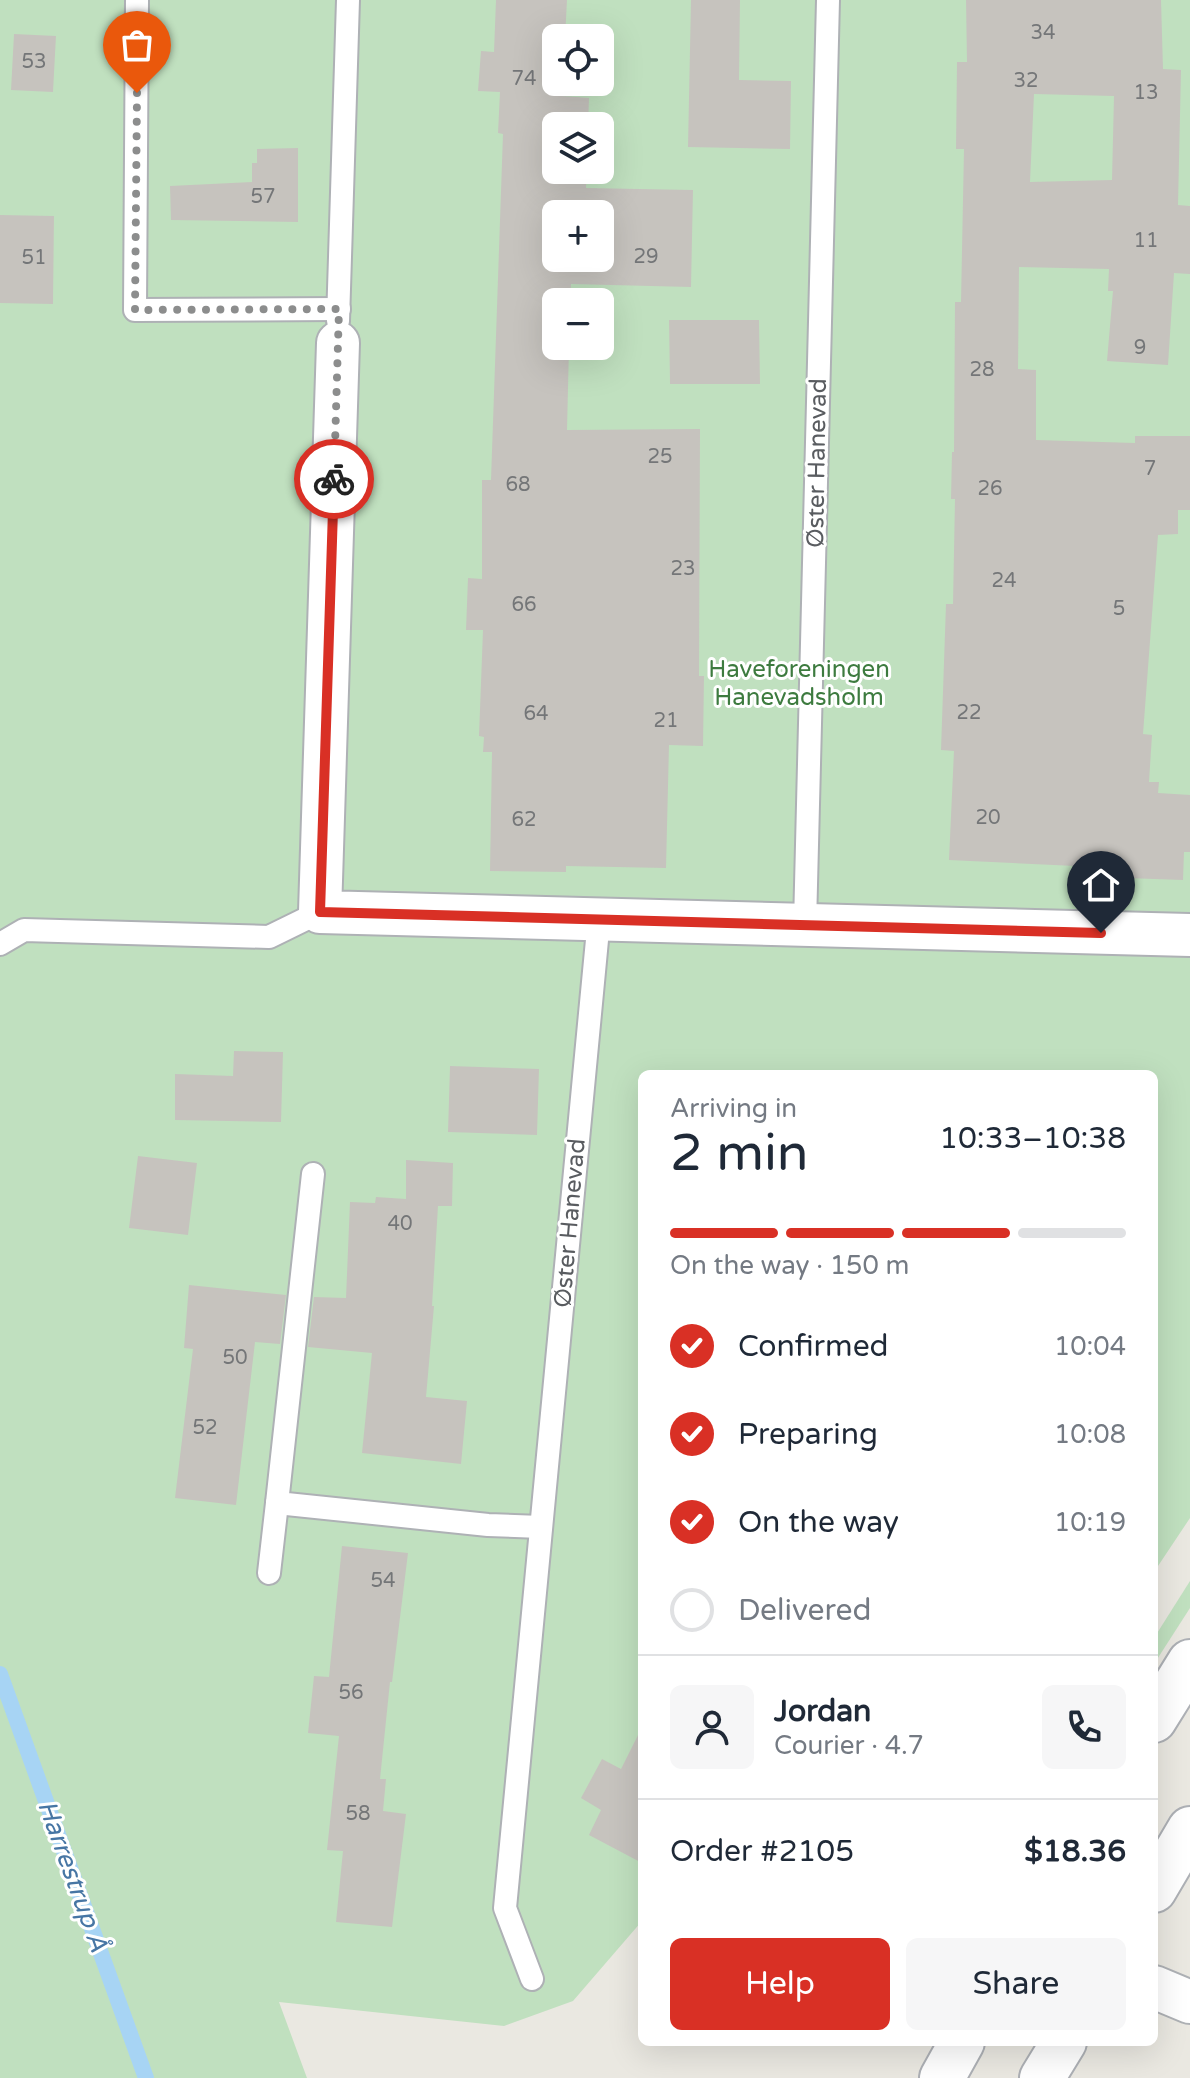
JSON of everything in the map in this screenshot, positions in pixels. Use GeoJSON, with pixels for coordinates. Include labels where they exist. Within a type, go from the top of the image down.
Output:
{"type":"FeatureCollection","features":[{"type":"Feature","properties":{"kind":"street"},"geometry":{"type":"LineString","coordinates":[[338,326],[320,912],[1190,935]]}},
{"type":"Feature","properties":{"kind":"street"},"geometry":{"type":"LineString","coordinates":[[1158,1714],[1190,1662]]}},
{"type":"Feature","properties":{"kind":"street"},"geometry":{"type":"LineString","coordinates":[[1158,1883],[1190,1829]]}},
{"type":"Feature","properties":{"kind":"street"},"geometry":{"type":"LineString","coordinates":[[1158,1989],[1190,2002]]}},
{"type":"Feature","properties":{"kind":"street"},"geometry":{"type":"LineString","coordinates":[[942,2078],[960,2046]]}},
{"type":"Feature","properties":{"kind":"street"},"geometry":{"type":"LineString","coordinates":[[1042,2078],[1062,2046]]}},
{"type":"Feature","properties":{"kind":"lane"},"geometry":{"type":"LineString","coordinates":[[137,0],[135,310],[338,326],[348,0]]}},
{"type":"Feature","properties":{"kind":"lane","name":"Øster Hanevad"},"geometry":{"type":"LineString","coordinates":[[805,925],[828,0]]}},
{"type":"Feature","properties":{"kind":"lane"},"geometry":{"type":"LineString","coordinates":[[0,944],[24,930],[269,937],[320,912]]}},
{"type":"Feature","properties":{"kind":"lane","name":"Øster Hanevad"},"geometry":{"type":"LineString","coordinates":[[532,1979],[505,1908],[599,919]]}},
{"type":"Feature","properties":{"kind":"lane"},"geometry":{"type":"LineString","coordinates":[[269,1573],[313,1174]]}},
{"type":"Feature","properties":{"kind":"lane"},"geometry":{"type":"LineString","coordinates":[[277,1503],[488,1525],[541,1527]]}},
{"type":"Feature","properties":{"kind":"green space","name":"Haveforeningen Hanevadsholm"},"geometry":{"type":"Polygon","coordinates":[[[0,0],[1190,0],[1190,1518],[1158,1566],[1158,1070],[638,1070],[638,1926],[573,2001],[504,2026],[279,2002],[307,2078],[0,2078],[0,0]]]}},
{"type":"Feature","properties":{"kind":"green space"},"geometry":{"type":"Polygon","coordinates":[[[1190,1581],[1190,1608],[1158,1658],[1158,1632],[1190,1581]]]}},
{"type":"Feature","properties":{"kind":"building"},"geometry":{"type":"Polygon","coordinates":[[[496,0],[567,0],[566,24],[542,24],[542,96],[589,98],[588,112],[542,112],[542,184],[693,190],[691,287],[571,284],[571,288],[542,288],[542,360],[569,360],[567,430],[700,429],[699,676],[704,676],[703,746],[669,745],[666,868],[566,866],[566,872],[490,871],[492,752],[483,752],[484,737],[479,736],[483,630],[466,630],[468,578],[482,579],[482,480],[491,480],[503,134],[498,133],[500,92],[478,91],[481,51],[494,52],[496,0]]]}},
{"type":"Feature","properties":{"kind":"building"},"geometry":{"type":"Polygon","coordinates":[[[691,0],[740,0],[739,80],[791,81],[790,149],[688,147],[691,0]]]}},
{"type":"Feature","properties":{"kind":"building"},"geometry":{"type":"Polygon","coordinates":[[[966,0],[1161,0],[1163,69],[1181,70],[1178,205],[1190,206],[1190,274],[1174,273],[1168,365],[1107,361],[1113,291],[1108,291],[1109,269],[1019,267],[1018,369],[1036,370],[1036,440],[1135,443],[1135,436],[1190,436],[1190,510],[1178,510],[1178,534],[1158,535],[1143,734],[1152,735],[1149,782],[1159,782],[1158,793],[1190,795],[1190,852],[1184,852],[1183,880],[1097,877],[1097,867],[949,860],[954,751],[941,750],[946,604],[953,604],[955,499],[951,499],[955,302],[961,302],[964,149],[956,149],[957,62],[967,62],[966,0]],[[1034,94],[1030,182],[1112,180],[1114,96],[1034,94]]]}},
{"type":"Feature","properties":{"kind":"building"},"geometry":{"type":"Polygon","coordinates":[[[14,34],[56,36],[53,92],[11,90],[14,34]]]}},
{"type":"Feature","properties":{"kind":"building"},"geometry":{"type":"Polygon","coordinates":[[[298,148],[298,222],[171,220],[170,186],[252,182],[252,163],[257,163],[257,149],[298,148]]]}},
{"type":"Feature","properties":{"kind":"building"},"geometry":{"type":"Polygon","coordinates":[[[0,215],[54,216],[53,304],[0,303],[0,215]]]}},
{"type":"Feature","properties":{"kind":"building"},"geometry":{"type":"Polygon","coordinates":[[[669,320],[759,320],[760,384],[670,384],[669,320]]]}},
{"type":"Feature","properties":{"kind":"building"},"geometry":{"type":"Polygon","coordinates":[[[234,1051],[283,1052],[281,1122],[175,1120],[175,1074],[233,1076],[234,1051]]]}},
{"type":"Feature","properties":{"kind":"building"},"geometry":{"type":"Polygon","coordinates":[[[450,1066],[539,1069],[537,1135],[448,1132],[450,1066]]]}},
{"type":"Feature","properties":{"kind":"building"},"geometry":{"type":"Polygon","coordinates":[[[138,1156],[197,1163],[188,1235],[129,1228],[138,1156]]]}},
{"type":"Feature","properties":{"kind":"building"},"geometry":{"type":"Polygon","coordinates":[[[406,1160],[453,1163],[452,1206],[438,1206],[426,1397],[467,1401],[461,1464],[362,1453],[372,1353],[308,1347],[314,1297],[346,1298],[350,1202],[375,1203],[376,1197],[406,1199],[406,1160]]]}},
{"type":"Feature","properties":{"kind":"building"},"geometry":{"type":"Polygon","coordinates":[[[189,1285],[286,1295],[280,1344],[255,1342],[236,1505],[175,1498],[193,1349],[184,1348],[189,1285]]]}},
{"type":"Feature","properties":{"kind":"building"},"geometry":{"type":"Polygon","coordinates":[[[342,1546],[408,1553],[380,1779],[386,1779],[383,1811],[406,1814],[392,1927],[336,1922],[343,1851],[327,1850],[339,1736],[308,1733],[314,1676],[329,1677],[342,1546]]]}},
{"type":"Feature","properties":{"kind":"building"},"geometry":{"type":"Polygon","coordinates":[[[638,1735],[638,1861],[589,1835],[601,1810],[581,1798],[602,1759],[621,1769],[638,1735]]]}},
{"type":"Feature","properties":{"kind":"waterway","name":"Harrestrup Å"},"geometry":{"type":"LineString","coordinates":[[0,1674],[146,2078]]}},
{"type":"Feature","properties":{"kind":"way so far"},"geometry":{"type":"LineString","coordinates":[[137,93],[135,310],[339,309],[334,479]]}},
{"type":"Feature","properties":{"kind":"route"},"geometry":{"type":"LineString","coordinates":[[334,479],[320,912],[1101,933]]}}]}
